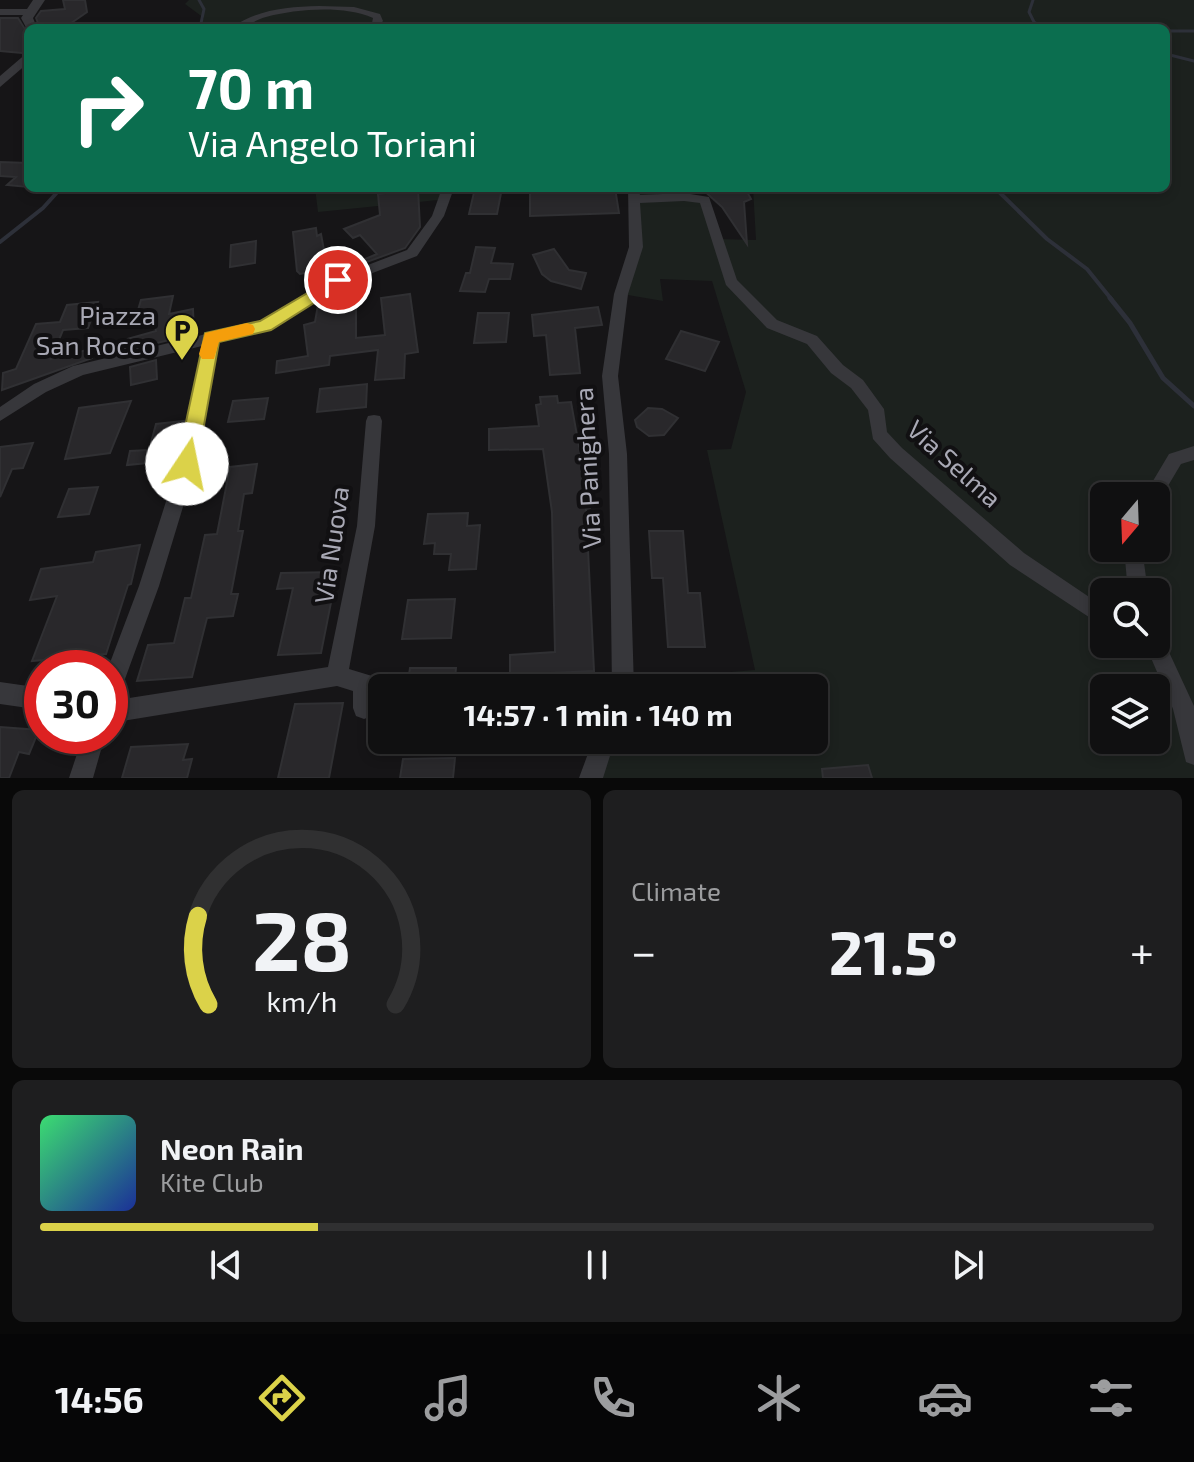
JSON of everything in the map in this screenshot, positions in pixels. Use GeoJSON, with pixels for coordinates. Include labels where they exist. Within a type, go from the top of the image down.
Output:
{"type":"FeatureCollection","features":[{"type":"Feature","properties":{"kind":"street"},"geometry":{"type":"LineString","coordinates":[[29,24],[27,18],[39,0]]}},
{"type":"Feature","properties":{"kind":"street"},"geometry":{"type":"LineString","coordinates":[[244,24],[274,13],[334,10],[369,11],[377,16],[376,24]]}},
{"type":"Feature","properties":{"kind":"street"},"geometry":{"type":"LineString","coordinates":[[0,12],[30,12]]}},
{"type":"Feature","properties":{"kind":"street"},"geometry":{"type":"LineString","coordinates":[[0,83],[24,60]]}},
{"type":"Feature","properties":{"kind":"street"},"geometry":{"type":"LineString","coordinates":[[0,415],[40,388],[79,370],[265,325],[331,284],[412,253],[438,216],[447,192]]}},
{"type":"Feature","properties":{"kind":"street","name":"Via Selma"},"geometry":{"type":"LineString","coordinates":[[633,194],[705,200],[731,282],[772,324],[812,340],[837,369],[857,384],[876,409],[879,434],[896,453],[1017,559],[1090,609]]}},
{"type":"Feature","properties":{"kind":"street","name":"Via Panighera"},"geometry":{"type":"LineString","coordinates":[[623,674],[618,454],[610,376],[621,294],[636,247],[633,194]]}},
{"type":"Feature","properties":{"kind":"street"},"geometry":{"type":"LineString","coordinates":[[125,650],[149,586],[187,464],[211,338]]}},
{"type":"Feature","properties":{"kind":"street","name":"Via Nuova"},"geometry":{"type":"LineString","coordinates":[[337,676],[366,526],[374,421]]}},
{"type":"Feature","properties":{"kind":"street"},"geometry":{"type":"LineString","coordinates":[[1161,482],[1175,459],[1194,453]]}},
{"type":"Feature","properties":{"kind":"street"},"geometry":{"type":"LineString","coordinates":[[1158,658],[1184,708],[1194,754]]}},
{"type":"Feature","properties":{"kind":"street"},"geometry":{"type":"LineString","coordinates":[[128,709],[337,676],[364,683],[364,708]]}},
{"type":"Feature","properties":{"kind":"street"},"geometry":{"type":"LineString","coordinates":[[0,693],[24,696]]}},
{"type":"Feature","properties":{"kind":"street"},"geometry":{"type":"LineString","coordinates":[[81,778],[88,754]]}},
{"type":"Feature","properties":{"kind":"street"},"geometry":{"type":"LineString","coordinates":[[591,778],[599,754]]}},
{"type":"Feature","properties":{"kind":"shaded area"},"geometry":{"type":"Polygon","coordinates":[[[189,0],[1194,0],[1194,778],[602,778],[610,754],[828,754],[828,674],[707,674],[755,670],[707,450],[731,449],[746,392],[712,281],[660,279],[663,301],[622,294],[637,248],[634,192],[659,192],[655,198],[705,200],[717,239],[756,240],[753,192],[1170,192],[1170,24],[199,24],[204,18],[185,4],[189,0]]]}},
{"type":"Feature","properties":{"kind":"shaded area"},"geometry":{"type":"Polygon","coordinates":[[[316,192],[442,192],[438,200],[318,212],[316,192]]]}},
{"type":"Feature","properties":{"kind":"building"},"geometry":{"type":"Polygon","coordinates":[[[63,0],[85,0],[87,12],[70,24],[38,24],[36,18],[41,11],[65,9],[63,0]]]}},
{"type":"Feature","properties":{"kind":"building"},"geometry":{"type":"Polygon","coordinates":[[[0,18],[18,18],[24,28],[24,52],[0,51],[0,18]]]}},
{"type":"Feature","properties":{"kind":"building"},"geometry":{"type":"Polygon","coordinates":[[[0,162],[24,163],[24,187],[7,185],[16,177],[0,176],[0,162]]]}},
{"type":"Feature","properties":{"kind":"building"},"geometry":{"type":"Polygon","coordinates":[[[418,192],[420,227],[405,248],[356,266],[353,264],[377,254],[360,235],[353,238],[344,229],[380,215],[378,194],[418,192]]]}},
{"type":"Feature","properties":{"kind":"building"},"geometry":{"type":"Polygon","coordinates":[[[474,192],[501,192],[497,214],[469,214],[474,192]]]}},
{"type":"Feature","properties":{"kind":"building"},"geometry":{"type":"Polygon","coordinates":[[[530,192],[616,192],[619,213],[530,216],[530,192]]]}},
{"type":"Feature","properties":{"kind":"building"},"geometry":{"type":"Polygon","coordinates":[[[705,192],[747,192],[751,199],[744,202],[747,244],[722,207],[705,192]]]}},
{"type":"Feature","properties":{"kind":"building"},"geometry":{"type":"Polygon","coordinates":[[[316,228],[317,236],[321,234],[329,277],[306,283],[305,273],[297,271],[293,232],[316,228]]]}},
{"type":"Feature","properties":{"kind":"building"},"geometry":{"type":"Polygon","coordinates":[[[256,241],[255,263],[230,267],[231,245],[256,241]]]}},
{"type":"Feature","properties":{"kind":"building"},"geometry":{"type":"Polygon","coordinates":[[[476,247],[495,248],[491,263],[513,264],[510,279],[489,279],[485,292],[460,291],[466,273],[470,273],[476,247]]]}},
{"type":"Feature","properties":{"kind":"building"},"geometry":{"type":"Polygon","coordinates":[[[554,249],[569,270],[586,273],[581,289],[551,281],[542,274],[533,255],[554,249]]]}},
{"type":"Feature","properties":{"kind":"building"},"geometry":{"type":"Polygon","coordinates":[[[410,294],[418,352],[405,354],[404,378],[375,380],[378,350],[330,356],[329,365],[276,373],[277,361],[308,356],[304,325],[315,322],[318,305],[356,300],[356,338],[385,335],[381,298],[410,294]]]}},
{"type":"Feature","properties":{"kind":"building"},"geometry":{"type":"Polygon","coordinates":[[[173,296],[169,314],[193,309],[194,334],[120,352],[120,341],[156,331],[154,321],[125,324],[129,311],[138,310],[141,300],[173,296]]]}},
{"type":"Feature","properties":{"kind":"building"},"geometry":{"type":"Polygon","coordinates":[[[98,302],[88,328],[63,330],[51,359],[91,349],[92,358],[2,390],[3,373],[16,369],[36,324],[60,322],[67,305],[98,302]]]}},
{"type":"Feature","properties":{"kind":"building"},"geometry":{"type":"Polygon","coordinates":[[[598,307],[602,325],[575,328],[580,373],[550,375],[546,335],[534,336],[532,315],[598,307]]]}},
{"type":"Feature","properties":{"kind":"building"},"geometry":{"type":"Polygon","coordinates":[[[478,313],[509,313],[506,342],[474,343],[478,313]]]}},
{"type":"Feature","properties":{"kind":"building"},"geometry":{"type":"Polygon","coordinates":[[[681,331],[719,342],[705,371],[666,359],[681,331]]]}},
{"type":"Feature","properties":{"kind":"building"},"geometry":{"type":"Polygon","coordinates":[[[156,360],[157,379],[131,385],[130,367],[156,360]]]}},
{"type":"Feature","properties":{"kind":"building"},"geometry":{"type":"Polygon","coordinates":[[[367,384],[366,407],[317,412],[320,389],[367,384]]]}},
{"type":"Feature","properties":{"kind":"building"},"geometry":{"type":"Polygon","coordinates":[[[557,396],[558,403],[571,402],[590,508],[586,509],[594,671],[510,674],[510,655],[555,652],[552,512],[543,449],[489,450],[489,429],[539,426],[536,405],[541,404],[540,397],[557,396]]]}},
{"type":"Feature","properties":{"kind":"building"},"geometry":{"type":"Polygon","coordinates":[[[268,398],[264,419],[228,422],[233,401],[268,398]]]}},
{"type":"Feature","properties":{"kind":"building"},"geometry":{"type":"Polygon","coordinates":[[[131,401],[110,453],[65,459],[79,408],[131,401]]]}},
{"type":"Feature","properties":{"kind":"building"},"geometry":{"type":"Polygon","coordinates":[[[648,408],[662,409],[678,418],[664,435],[649,436],[637,427],[635,420],[648,408]]]}},
{"type":"Feature","properties":{"kind":"building"},"geometry":{"type":"Polygon","coordinates":[[[184,421],[179,443],[172,444],[168,461],[127,465],[130,451],[149,450],[156,424],[184,421]]]}},
{"type":"Feature","properties":{"kind":"building"},"geometry":{"type":"Polygon","coordinates":[[[33,443],[23,468],[12,469],[0,497],[0,447],[33,443]]]}},
{"type":"Feature","properties":{"kind":"building"},"geometry":{"type":"Polygon","coordinates":[[[257,464],[252,493],[244,494],[238,531],[243,531],[231,594],[238,594],[233,616],[207,618],[192,677],[137,681],[148,645],[174,643],[185,598],[191,598],[205,535],[217,534],[230,467],[257,464]]]}},
{"type":"Feature","properties":{"kind":"building"},"geometry":{"type":"Polygon","coordinates":[[[98,487],[89,514],[58,517],[69,489],[98,487]]]}},
{"type":"Feature","properties":{"kind":"building"},"geometry":{"type":"Polygon","coordinates":[[[468,513],[467,526],[480,525],[476,569],[449,570],[451,554],[434,554],[435,543],[424,544],[428,514],[468,513]]]}},
{"type":"Feature","properties":{"kind":"building"},"geometry":{"type":"Polygon","coordinates":[[[649,531],[683,531],[688,593],[700,593],[705,647],[668,647],[663,578],[652,578],[649,531]]]}},
{"type":"Feature","properties":{"kind":"building"},"geometry":{"type":"Polygon","coordinates":[[[140,545],[131,584],[128,585],[107,650],[36,650],[57,596],[30,600],[41,569],[93,562],[96,552],[140,545]]]}},
{"type":"Feature","properties":{"kind":"building"},"geometry":{"type":"Polygon","coordinates":[[[337,572],[321,653],[278,655],[293,588],[277,589],[281,573],[337,572]]]}},
{"type":"Feature","properties":{"kind":"building"},"geometry":{"type":"Polygon","coordinates":[[[455,599],[451,638],[402,639],[408,600],[455,599]]]}},
{"type":"Feature","properties":{"kind":"building"},"geometry":{"type":"Polygon","coordinates":[[[410,668],[456,668],[455,674],[409,674],[410,668]]]}},
{"type":"Feature","properties":{"kind":"building"},"geometry":{"type":"Polygon","coordinates":[[[343,703],[329,778],[278,778],[295,704],[343,703]]]}},
{"type":"Feature","properties":{"kind":"building"},"geometry":{"type":"Polygon","coordinates":[[[0,727],[24,729],[24,753],[19,752],[9,778],[0,778],[0,727]]]}},
{"type":"Feature","properties":{"kind":"building"},"geometry":{"type":"Polygon","coordinates":[[[188,744],[183,760],[192,759],[187,778],[122,778],[131,747],[188,744]]]}},
{"type":"Feature","properties":{"kind":"building"},"geometry":{"type":"Polygon","coordinates":[[[455,758],[453,778],[400,778],[403,759],[455,758]]]}},
{"type":"Feature","properties":{"kind":"building"},"geometry":{"type":"Polygon","coordinates":[[[868,765],[872,778],[823,778],[822,769],[868,765]]]}},
{"type":"Feature","properties":{"kind":"waterway"},"geometry":{"type":"LineString","coordinates":[[199,0],[204,9],[201,24]]}},
{"type":"Feature","properties":{"kind":"waterway"},"geometry":{"type":"LineString","coordinates":[[1033,0],[1029,12],[1037,24]]}},
{"type":"Feature","properties":{"kind":"waterway"},"geometry":{"type":"LineString","coordinates":[[1170,31],[1194,31]]}},
{"type":"Feature","properties":{"kind":"waterway"},"geometry":{"type":"LineString","coordinates":[[1170,55],[1194,61]]}},
{"type":"Feature","properties":{"kind":"waterway"},"geometry":{"type":"LineString","coordinates":[[0,242],[43,208],[57,192]]}},
{"type":"Feature","properties":{"kind":"waterway"},"geometry":{"type":"LineString","coordinates":[[999,192],[1047,239],[1087,269],[1112,300]]}},
{"type":"Feature","properties":{"kind":"waterway"},"geometry":{"type":"LineString","coordinates":[[1110,298],[1130,323],[1163,378],[1194,406]]}},
{"type":"Feature","properties":{"kind":"slow traffic"},"geometry":{"type":"LineString","coordinates":[[208,354],[211,338],[247,329]]}},
{"type":"Feature","properties":{"kind":"place","name":"Piazza San Rocco"},"geometry":{"type":"Point","coordinates":[182,362]}},
{"type":"Feature","properties":{"kind":"route"},"geometry":{"type":"LineString","coordinates":[[187,464],[211,338],[265,325],[338,280]]}}]}
